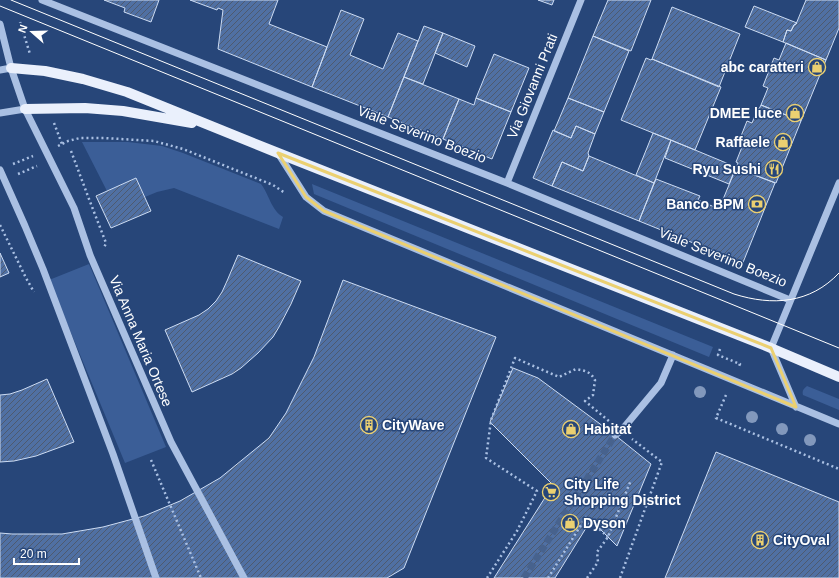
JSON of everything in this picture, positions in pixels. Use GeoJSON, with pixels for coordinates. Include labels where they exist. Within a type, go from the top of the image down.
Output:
{"type":"FeatureCollection","features":[{"type":"Feature","properties":{"kind":"main road"},"geometry":{"type":"LineString","coordinates":[[11,68],[45,71],[83,79],[128,92],[771,348],[839,377]]}},
{"type":"Feature","properties":{"kind":"main road"},"geometry":{"type":"LineString","coordinates":[[25,109],[85,108],[123,111],[211,126]]}},
{"type":"Feature","properties":{"kind":"street","name":"Viale Severino Boezio"},"geometry":{"type":"LineString","coordinates":[[42,0],[507,183],[790,300]]}},
{"type":"Feature","properties":{"kind":"street","name":"Via Giovanni Prati"},"geometry":{"type":"LineString","coordinates":[[507,183],[581,0]]}},
{"type":"Feature","properties":{"kind":"street","name":"Via Anna Maria Ortese"},"geometry":{"type":"LineString","coordinates":[[0,24],[11,68],[25,109],[74,208],[90,255],[171,442],[244,578]]}},
{"type":"Feature","properties":{"kind":"street"},"geometry":{"type":"LineString","coordinates":[[0,70],[11,68]]}},
{"type":"Feature","properties":{"kind":"street"},"geometry":{"type":"LineString","coordinates":[[0,113],[25,109]]}},
{"type":"Feature","properties":{"kind":"street"},"geometry":{"type":"LineString","coordinates":[[278,153],[306,197],[324,211],[839,424]]}},
{"type":"Feature","properties":{"kind":"street"},"geometry":{"type":"LineString","coordinates":[[0,170],[25,226],[113,454],[156,578]]}},
{"type":"Feature","properties":{"kind":"street"},"geometry":{"type":"LineString","coordinates":[[796,407],[771,348],[839,183]]}},
{"type":"Feature","properties":{"kind":"street"},"geometry":{"type":"LineString","coordinates":[[618,433],[661,383],[673,355]]}},
{"type":"Feature","properties":{"kind":"path"},"geometry":{"type":"LineString","coordinates":[[55,126],[62,144]]}},
{"type":"Feature","properties":{"kind":"path"},"geometry":{"type":"LineString","coordinates":[[68,141],[80,138],[104,138],[160,142],[183,149],[273,185],[289,196]]}},
{"type":"Feature","properties":{"kind":"path"},"geometry":{"type":"LineString","coordinates":[[11,165],[37,154]]}},
{"type":"Feature","properties":{"kind":"path"},"geometry":{"type":"LineString","coordinates":[[13,176],[43,164]]}},
{"type":"Feature","properties":{"kind":"path"},"geometry":{"type":"LineString","coordinates":[[720,350],[718,355],[740,364]]}},
{"type":"Feature","properties":{"kind":"path"},"geometry":{"type":"LineString","coordinates":[[487,578],[517,531],[537,491],[486,458],[491,420],[514,358],[559,377],[576,368],[592,374],[595,380],[593,395],[585,401],[618,433],[662,462],[620,578]]}},
{"type":"Feature","properties":{"kind":"path"},"geometry":{"type":"LineString","coordinates":[[726,395],[716,418],[839,469]]}},
{"type":"Feature","properties":{"kind":"path"},"geometry":{"type":"LineString","coordinates":[[151,460],[201,578]]}},
{"type":"Feature","properties":{"kind":"path"},"geometry":{"type":"LineString","coordinates":[[587,578],[598,562],[597,552],[608,537],[632,480]]}},
{"type":"Feature","properties":{"kind":"path"},"geometry":{"type":"LineString","coordinates":[[548,578],[586,518],[608,537]]}},
{"type":"Feature","properties":{"kind":"highlighted area"},"geometry":{"type":"Polygon","coordinates":[[[278,153],[643,298],[771,348],[796,407],[324,211],[306,197],[278,153]]]}},
{"type":"Feature","properties":{"kind":"shaded area"},"geometry":{"type":"Polygon","coordinates":[[[82,142],[128,142],[162,146],[261,184],[273,206],[283,217],[279,229],[174,188],[157,192],[145,197],[136,178],[107,191],[82,142]]]}},
{"type":"Feature","properties":{"kind":"shaded area"},"geometry":{"type":"Polygon","coordinates":[[[312,184],[713,347],[709,357],[314,194],[312,184]]]}},
{"type":"Feature","properties":{"kind":"shaded area"},"geometry":{"type":"Polygon","coordinates":[[[89,264],[166,447],[125,463],[49,280],[89,264]]]}},
{"type":"Feature","properties":{"kind":"shaded area"},"geometry":{"type":"Polygon","coordinates":[[[807,386],[839,399],[839,410],[803,395],[803,390],[807,386]]]}},
{"type":"Feature","properties":{"kind":"building"},"geometry":{"type":"Polygon","coordinates":[[[104,0],[159,0],[151,22],[124,12],[125,8],[104,0]]]}},
{"type":"Feature","properties":{"kind":"building"},"geometry":{"type":"Polygon","coordinates":[[[190,0],[278,0],[269,24],[327,47],[312,87],[218,49],[223,10],[218,8],[217,10],[190,0]]]}},
{"type":"Feature","properties":{"kind":"building"},"geometry":{"type":"Polygon","coordinates":[[[538,0],[554,0],[552,5],[538,0]]]}},
{"type":"Feature","properties":{"kind":"building"},"geometry":{"type":"Polygon","coordinates":[[[608,0],[651,0],[631,51],[593,36],[608,0]]]}},
{"type":"Feature","properties":{"kind":"building"},"geometry":{"type":"Polygon","coordinates":[[[806,0],[839,0],[839,28],[826,60],[783,42],[787,30],[791,31],[796,24],[806,0]]]}},
{"type":"Feature","properties":{"kind":"building"},"geometry":{"type":"Polygon","coordinates":[[[754,6],[797,23],[791,31],[787,30],[783,42],[745,27],[754,6]]]}},
{"type":"Feature","properties":{"kind":"building"},"geometry":{"type":"Polygon","coordinates":[[[672,7],[740,34],[719,87],[652,59],[672,7]]]}},
{"type":"Feature","properties":{"kind":"building"},"geometry":{"type":"Polygon","coordinates":[[[341,10],[364,19],[350,55],[383,69],[398,33],[418,41],[388,117],[312,87],[341,10]]]}},
{"type":"Feature","properties":{"kind":"building"},"geometry":{"type":"Polygon","coordinates":[[[424,26],[443,33],[423,84],[404,77],[424,26]]]}},
{"type":"Feature","properties":{"kind":"building"},"geometry":{"type":"Polygon","coordinates":[[[443,33],[475,46],[467,67],[435,53],[443,33]]]}},
{"type":"Feature","properties":{"kind":"building"},"geometry":{"type":"Polygon","coordinates":[[[593,36],[629,51],[604,112],[568,98],[593,36]]]}},
{"type":"Feature","properties":{"kind":"building"},"geometry":{"type":"Polygon","coordinates":[[[786,43],[826,60],[801,121],[761,105],[768,88],[763,86],[774,58],[779,60],[786,43]]]}},
{"type":"Feature","properties":{"kind":"building"},"geometry":{"type":"Polygon","coordinates":[[[494,54],[529,68],[511,112],[476,98],[494,54]]]}},
{"type":"Feature","properties":{"kind":"building"},"geometry":{"type":"Polygon","coordinates":[[[646,58],[652,59],[721,87],[695,150],[621,120],[646,58]]]}},
{"type":"Feature","properties":{"kind":"building"},"geometry":{"type":"Polygon","coordinates":[[[404,77],[459,99],[443,139],[388,117],[404,77]]]}},
{"type":"Feature","properties":{"kind":"building"},"geometry":{"type":"Polygon","coordinates":[[[476,98],[511,112],[492,159],[443,139],[459,99],[474,105],[476,98]]]}},
{"type":"Feature","properties":{"kind":"building"},"geometry":{"type":"Polygon","coordinates":[[[568,98],[604,112],[595,134],[576,126],[571,138],[554,131],[568,98]]]}},
{"type":"Feature","properties":{"kind":"building"},"geometry":{"type":"Polygon","coordinates":[[[761,105],[801,121],[776,183],[736,168],[738,163],[736,162],[742,147],[737,146],[747,121],[752,123],[758,108],[759,109],[761,105]]]}},
{"type":"Feature","properties":{"kind":"building"},"geometry":{"type":"Polygon","coordinates":[[[576,126],[595,134],[583,171],[562,162],[552,186],[533,178],[553,130],[571,138],[576,126]]]}},
{"type":"Feature","properties":{"kind":"building"},"geometry":{"type":"Polygon","coordinates":[[[653,133],[671,140],[654,183],[636,175],[653,133]]]}},
{"type":"Feature","properties":{"kind":"building"},"geometry":{"type":"Polygon","coordinates":[[[671,140],[736,167],[729,184],[665,158],[671,140]]]}},
{"type":"Feature","properties":{"kind":"building"},"geometry":{"type":"Polygon","coordinates":[[[589,156],[654,183],[639,221],[552,186],[562,162],[583,171],[589,156]]]}},
{"type":"Feature","properties":{"kind":"building"},"geometry":{"type":"Polygon","coordinates":[[[736,168],[775,183],[742,265],[712,253],[713,251],[639,221],[656,179],[700,196],[698,200],[719,209],[736,168]]]}},
{"type":"Feature","properties":{"kind":"building"},"geometry":{"type":"Polygon","coordinates":[[[136,178],[151,211],[111,228],[96,196],[136,178]]]}},
{"type":"Feature","properties":{"kind":"building"},"geometry":{"type":"Polygon","coordinates":[[[0,253],[9,273],[0,277],[0,253]]]}},
{"type":"Feature","properties":{"kind":"building"},"geometry":{"type":"Polygon","coordinates":[[[238,255],[301,281],[279,327],[273,337],[258,353],[232,374],[192,392],[165,330],[199,315],[216,301],[222,292],[238,255]]]}},
{"type":"Feature","properties":{"kind":"building","name":"CityWave"},"geometry":{"type":"Polygon","coordinates":[[[343,280],[496,337],[404,568],[387,578],[0,578],[0,533],[62,534],[103,527],[144,516],[180,501],[220,478],[269,438],[286,413],[314,357],[343,280]]]}},
{"type":"Feature","properties":{"kind":"building","name":"City Life Shopping District"},"geometry":{"type":"Polygon","coordinates":[[[513,368],[538,378],[615,435],[651,464],[617,546],[591,520],[555,578],[494,578],[553,485],[490,422],[513,368]]]}},
{"type":"Feature","properties":{"kind":"building"},"geometry":{"type":"Polygon","coordinates":[[[47,379],[74,442],[36,456],[14,461],[0,462],[0,395],[10,394],[22,390],[47,379]]]}},
{"type":"Feature","properties":{"kind":"building","name":"CityOval"},"geometry":{"type":"Polygon","coordinates":[[[716,452],[839,502],[839,578],[665,578],[716,452]]]}},
{"type":"Feature","properties":{"kind":"tunnel"},"geometry":{"type":"LineString","coordinates":[[524,578],[615,435]]}},
{"type":"Feature","properties":{"kind":"tram line"},"geometry":{"type":"LineString","coordinates":[[11,0],[734,294],[762,300],[790,300],[816,291],[839,273]]}},
{"type":"Feature","properties":{"kind":"tram line"},"geometry":{"type":"LineString","coordinates":[[0,6],[839,348]]}},
{"type":"Feature","properties":{"kind":"place","name":"abc caratteri"},"geometry":{"type":"Point","coordinates":[817,67]}},
{"type":"Feature","properties":{"kind":"place","name":"DMEE luce"},"geometry":{"type":"Point","coordinates":[795,113]}},
{"type":"Feature","properties":{"kind":"place","name":"Raffaele"},"geometry":{"type":"Point","coordinates":[783,142]}},
{"type":"Feature","properties":{"kind":"place","name":"Ryu Sushi"},"geometry":{"type":"Point","coordinates":[774,169]}},
{"type":"Feature","properties":{"kind":"place","name":"Banco BPM"},"geometry":{"type":"Point","coordinates":[757,204]}},
{"type":"Feature","properties":{"kind":"place","name":"CityWave"},"geometry":{"type":"Point","coordinates":[369,425]}},
{"type":"Feature","properties":{"kind":"place","name":"Habitat"},"geometry":{"type":"Point","coordinates":[571,429]}},
{"type":"Feature","properties":{"kind":"place","name":"City Life Shopping District"},"geometry":{"type":"Point","coordinates":[551,492]}},
{"type":"Feature","properties":{"kind":"place","name":"Dyson"},"geometry":{"type":"Point","coordinates":[570,523]}},
{"type":"Feature","properties":{"kind":"place","name":"CityOval"},"geometry":{"type":"Point","coordinates":[760,540]}}]}
